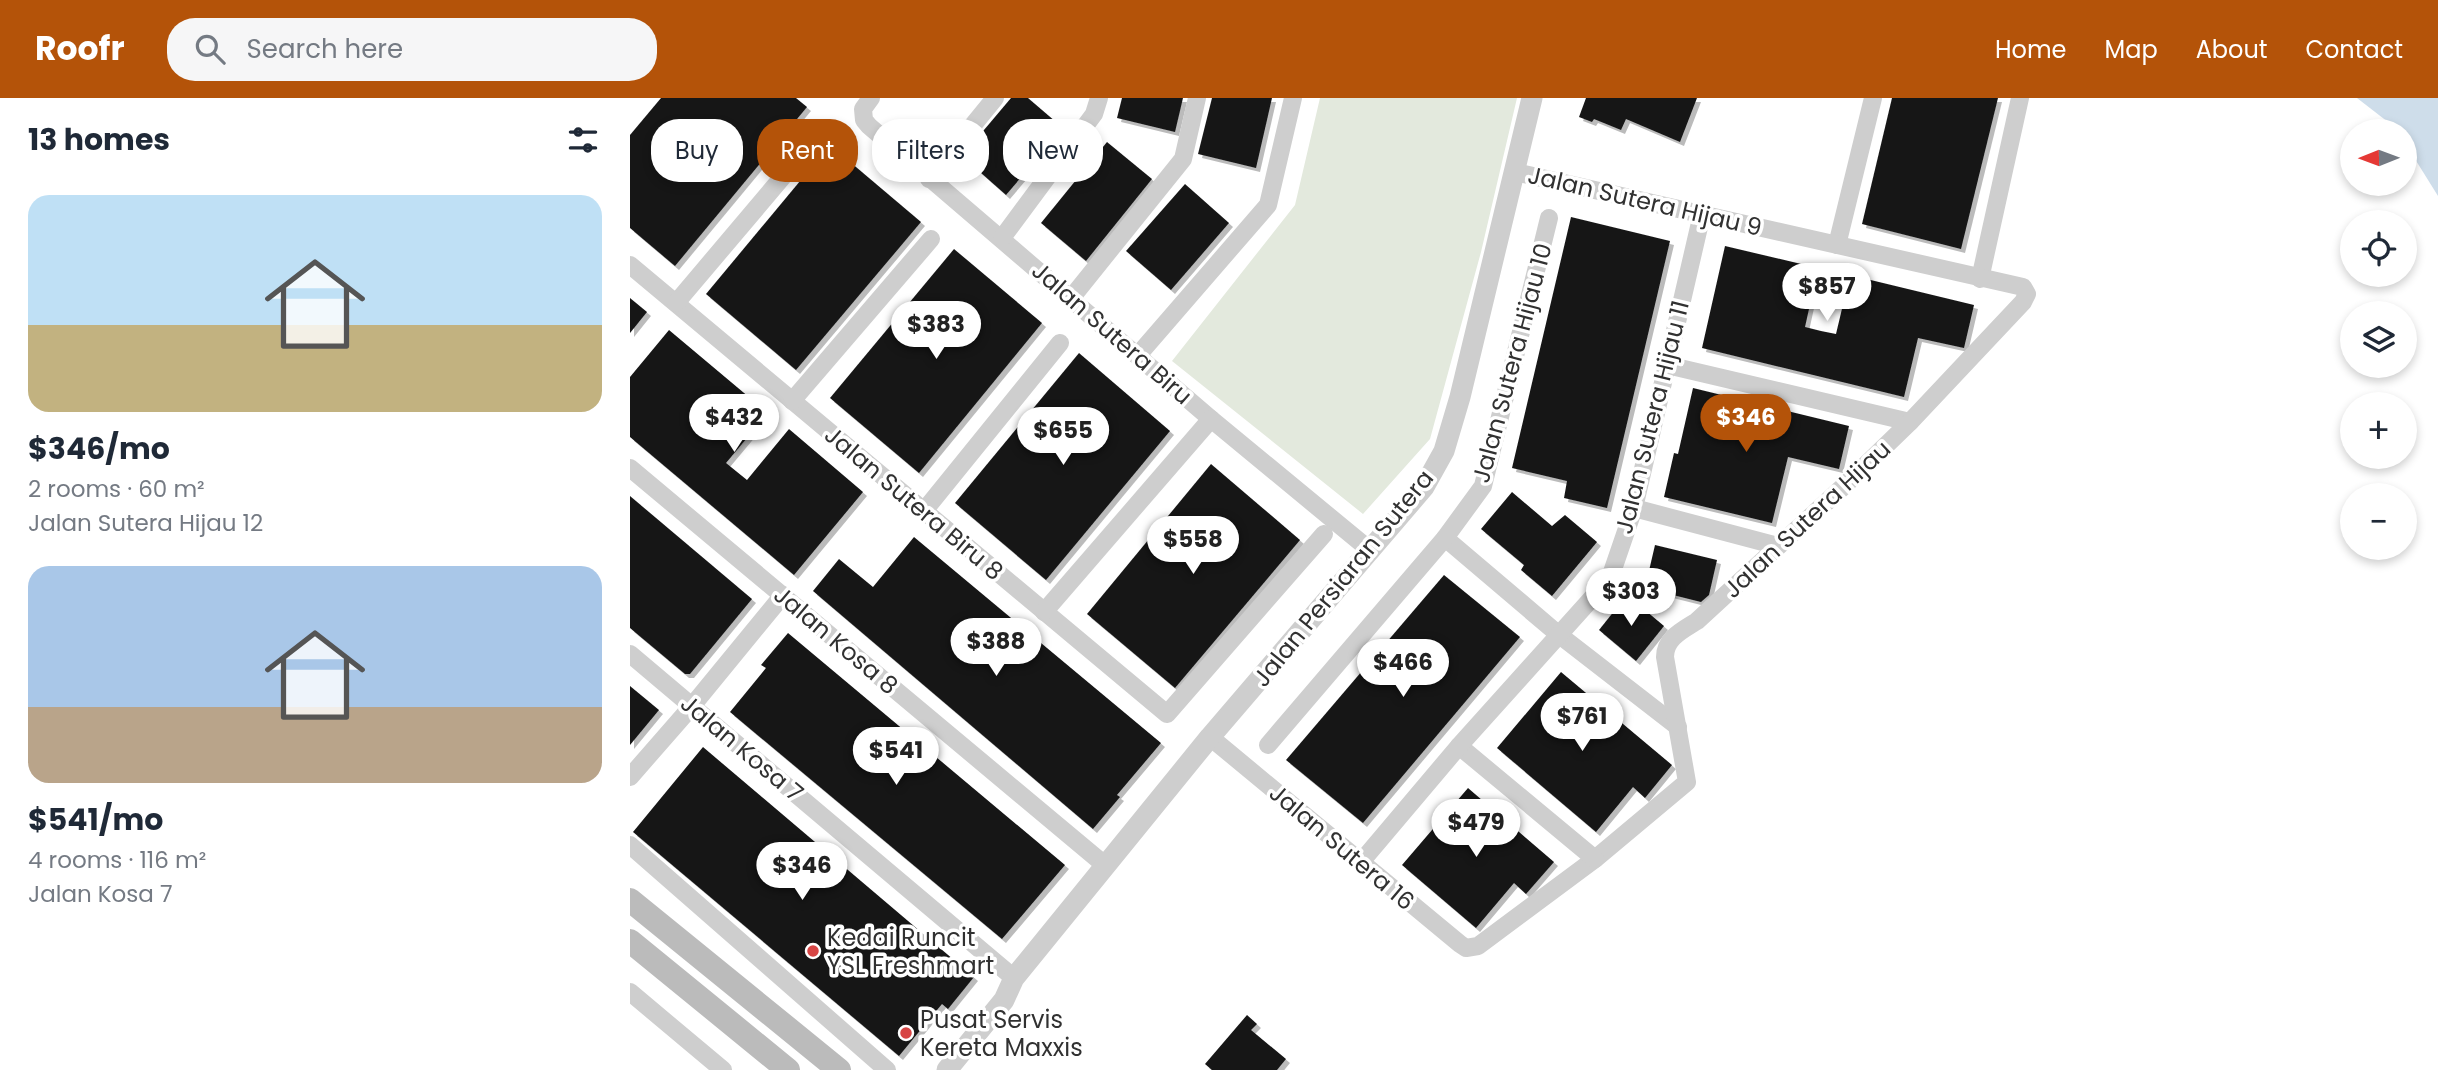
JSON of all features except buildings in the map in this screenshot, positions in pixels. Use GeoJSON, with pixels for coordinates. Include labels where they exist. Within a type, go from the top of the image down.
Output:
{"type":"FeatureCollection","features":[{"type":"Feature","properties":{"kind":"main road"},"geometry":{"type":"LineString","coordinates":[[630,900],[839,1070]]}},
{"type":"Feature","properties":{"kind":"main road"},"geometry":{"type":"LineString","coordinates":[[630,941],[788,1070]]}},
{"type":"Feature","properties":{"kind":"street"},"geometry":{"type":"LineString","coordinates":[[978,119],[995,98]]}},
{"type":"Feature","properties":{"kind":"street"},"geometry":{"type":"LineString","coordinates":[[1002,238],[1094,114],[1099,98]]}},
{"type":"Feature","properties":{"kind":"street"},"geometry":{"type":"LineString","coordinates":[[1072,297],[1182,159],[1197,98]]}},
{"type":"Feature","properties":{"kind":"street"},"geometry":{"type":"LineString","coordinates":[[1139,354],[1268,205],[1293,98]]}},
{"type":"Feature","properties":{"kind":"street","name":"Jalan Persiaran Sutera"},"geometry":{"type":"LineString","coordinates":[[947,1070],[1004,1000],[1012,982],[1210,737],[1424,487],[1444,451],[1460,397],[1532,98]]}},
{"type":"Feature","properties":{"kind":"street"},"geometry":{"type":"LineString","coordinates":[[1837,245],[1873,98]]}},
{"type":"Feature","properties":{"kind":"street"},"geometry":{"type":"LineString","coordinates":[[1980,279],[2020,98]]}},
{"type":"Feature","properties":{"kind":"street","name":"Jalan Sutera Biru"},"geometry":{"type":"LineString","coordinates":[[867,103],[864,120],[872,129]]}},
{"type":"Feature","properties":{"kind":"street","name":"Jalan Sutera Hijau 9"},"geometry":{"type":"LineString","coordinates":[[1515,172],[1980,279]]}},
{"type":"Feature","properties":{"kind":"street"},"geometry":{"type":"LineString","coordinates":[[676,303],[778,182]]}},
{"type":"Feature","properties":{"kind":"street","name":"Jalan Sutera Biru"},"geometry":{"type":"LineString","coordinates":[[933,182],[1371,551]]}},
{"type":"Feature","properties":{"kind":"street","name":"Jalan Sutera Hijau 11"},"geometry":{"type":"LineString","coordinates":[[1361,862],[1459,746],[1610,578],[1634,508],[1702,214]]}},
{"type":"Feature","properties":{"kind":"street","name":"Jalan Sutera Hijau 10"},"geometry":{"type":"LineString","coordinates":[[1268,745],[1445,538],[1483,486],[1549,218]]}},
{"type":"Feature","properties":{"kind":"street"},"geometry":{"type":"LineString","coordinates":[[792,401],[930,239]]}},
{"type":"Feature","properties":{"kind":"street","name":"Jalan Sutera Biru 8"},"geometry":{"type":"LineString","coordinates":[[630,265],[1167,714],[1324,534]]}},
{"type":"Feature","properties":{"kind":"street","name":"Jalan Sutera Hijau"},"geometry":{"type":"LineString","coordinates":[[1478,946],[1595,859],[1687,782],[1665,657],[1667,644],[1697,621],[1910,422],[2028,294],[2023,287],[1980,279]]}},
{"type":"Feature","properties":{"kind":"street"},"geometry":{"type":"LineString","coordinates":[[924,511],[1060,344]]}},
{"type":"Feature","properties":{"kind":"street"},"geometry":{"type":"LineString","coordinates":[[1667,365],[1910,422]]}},
{"type":"Feature","properties":{"kind":"street"},"geometry":{"type":"LineString","coordinates":[[1044,612],[1212,419]]}},
{"type":"Feature","properties":{"kind":"street","name":"Jalan Kosa 8"},"geometry":{"type":"LineString","coordinates":[[630,468],[1106,866]]}},
{"type":"Feature","properties":{"kind":"street"},"geometry":{"type":"LineString","coordinates":[[1634,508],[1778,546]]}},
{"type":"Feature","properties":{"kind":"street"},"geometry":{"type":"LineString","coordinates":[[1445,538],[1558,634],[1678,727]]}},
{"type":"Feature","properties":{"kind":"street"},"geometry":{"type":"LineString","coordinates":[[630,777],[783,595]]}},
{"type":"Feature","properties":{"kind":"street","name":"Jalan Kosa 7"},"geometry":{"type":"LineString","coordinates":[[630,654],[1012,982]]}},
{"type":"Feature","properties":{"kind":"street","name":"Jalan Sutera 16"},"geometry":{"type":"LineString","coordinates":[[1210,737],[1460,944],[1466,947],[1478,946]]}},
{"type":"Feature","properties":{"kind":"street"},"geometry":{"type":"LineString","coordinates":[[1459,746],[1595,859]]}},
{"type":"Feature","properties":{"kind":"street"},"geometry":{"type":"LineString","coordinates":[[630,845],[887,1070]]}},
{"type":"Feature","properties":{"kind":"street","name":"Jalan Persiaran Sutera"},"geometry":{"type":"LineString","coordinates":[[931,1070],[998,992],[1012,982]]}},
{"type":"Feature","properties":{"kind":"street"},"geometry":{"type":"LineString","coordinates":[[630,992],[723,1070]]}},
{"type":"Feature","properties":{"kind":"shaded area"},"geometry":{"type":"Polygon","coordinates":[[[1320,98],[1517,98],[1481,252],[1430,439],[1363,514],[1172,361],[1295,205],[1320,98]]]}},
{"type":"Feature","properties":{"kind":"water"},"geometry":{"type":"Polygon","coordinates":[[[2357,98],[2438,98],[2438,196],[2417,162],[2417,119],[2384,119],[2357,98]]]}},
{"type":"Feature","properties":{"kind":"place","name":"Kedai Runcit YSL Freshmart"},"geometry":{"type":"Point","coordinates":[813,951]}},
{"type":"Feature","properties":{"kind":"place","name":"Pusat Servis Kereta Maxxis"},"geometry":{"type":"Point","coordinates":[906,1033]}}]}
